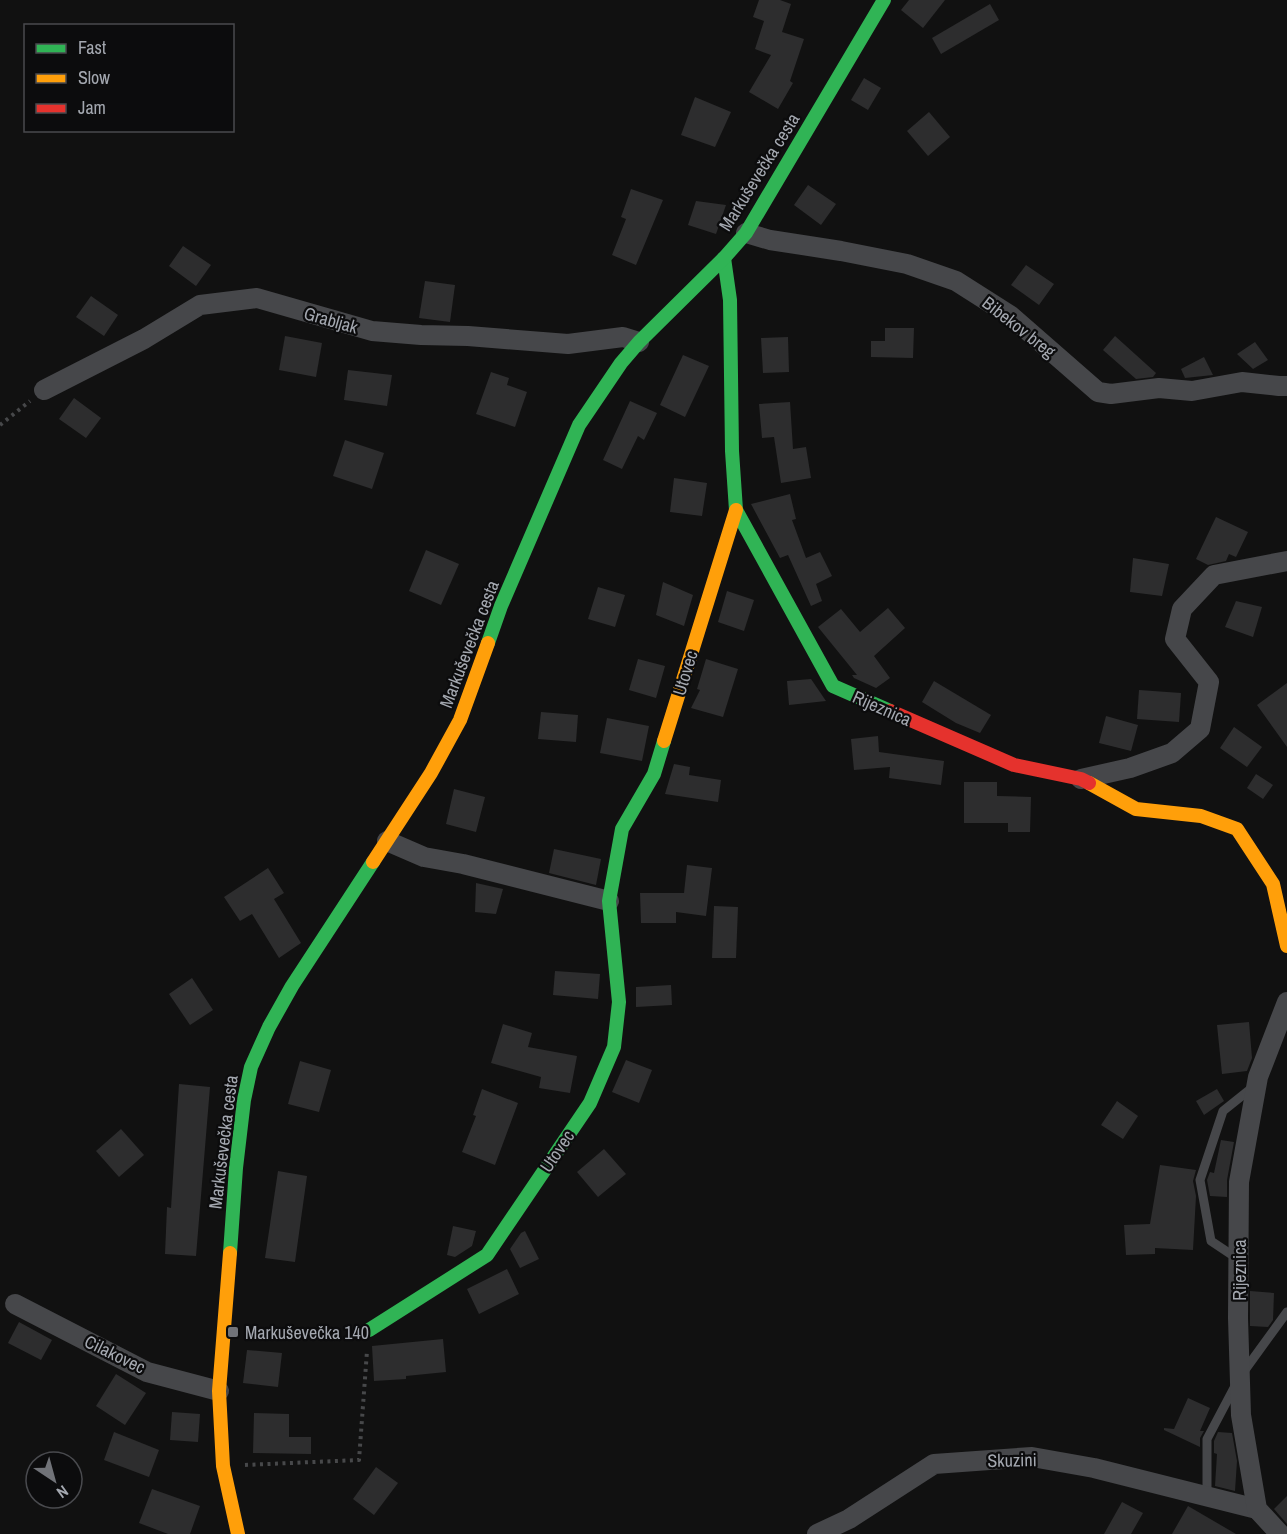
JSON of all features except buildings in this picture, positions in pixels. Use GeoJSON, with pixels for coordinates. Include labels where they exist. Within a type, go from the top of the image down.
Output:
{"type":"FeatureCollection","features":[{"type":"Feature","properties":{"kind":"street","name":"Markuševečka cesta"},"geometry":{"type":"LineString","coordinates":[[238,1534],[223,1466],[219,1392],[236,1168],[244,1100],[251,1067],[269,1027],[292,986],[431,773],[460,720],[501,606],[579,425],[621,363],[639,342],[724,258],[746,233],[884,0]]}},
{"type":"Feature","properties":{"kind":"street","name":"Bibekov breg"},"geometry":{"type":"LineString","coordinates":[[746,233],[770,240],[907,264],[956,281],[1011,316],[1098,392],[1111,394],[1159,388],[1192,391],[1242,382],[1287,386]]}},
{"type":"Feature","properties":{"kind":"street","name":"Rijeznica"},"geometry":{"type":"LineString","coordinates":[[724,258],[730,300],[732,451],[736,510],[833,686],[1014,765],[1081,779],[1136,808],[1201,816],[1236,830],[1273,884],[1287,946]]}},
{"type":"Feature","properties":{"kind":"street","name":"Grabljak"},"geometry":{"type":"LineString","coordinates":[[44,390],[144,339],[200,305],[257,298],[372,332],[468,336],[568,344],[623,337],[639,342]]}},
{"type":"Feature","properties":{"kind":"street","name":"Utovec"},"geometry":{"type":"LineString","coordinates":[[369,1329],[487,1255],[590,1103],[614,1047],[619,1002],[609,901],[622,830],[654,774],[736,510]]}},
{"type":"Feature","properties":{"kind":"street"},"geometry":{"type":"LineString","coordinates":[[1081,779],[1130,768],[1172,753],[1200,729],[1209,682],[1175,639],[1182,609],[1214,575],[1287,561]]}},
{"type":"Feature","properties":{"kind":"street"},"geometry":{"type":"LineString","coordinates":[[387,841],[424,857],[463,864],[609,901]]}},
{"type":"Feature","properties":{"kind":"street","name":"Rijeznica"},"geometry":{"type":"LineString","coordinates":[[1257,1509],[1241,1415],[1239,1182],[1257,1084],[1287,1002]]}},
{"type":"Feature","properties":{"kind":"street","name":"Cilakovec"},"geometry":{"type":"LineString","coordinates":[[15,1304],[147,1372],[219,1392]]}},
{"type":"Feature","properties":{"kind":"street","name":"Skuzini"},"geometry":{"type":"LineString","coordinates":[[817,1534],[849,1519],[934,1464],[1032,1457],[1094,1468],[1257,1509]]}},
{"type":"Feature","properties":{"kind":"street"},"geometry":{"type":"LineString","coordinates":[[1257,1509],[1280,1534]]}},
{"type":"Feature","properties":{"kind":"lane"},"geometry":{"type":"LineString","coordinates":[[1239,1259],[1211,1241],[1200,1180],[1223,1111],[1257,1084]]}},
{"type":"Feature","properties":{"kind":"lane"},"geometry":{"type":"LineString","coordinates":[[1207,1496],[1207,1439],[1240,1377],[1287,1312]]}},
{"type":"Feature","properties":{"kind":"path"},"geometry":{"type":"LineString","coordinates":[[0,425],[44,390]]}},
{"type":"Feature","properties":{"kind":"path"},"geometry":{"type":"LineString","coordinates":[[223,1466],[359,1460],[369,1329]]}},
{"type":"Feature","properties":{"kind":"traffic: fast"},"geometry":{"type":"LineString","coordinates":[[488,643],[501,606],[579,425],[621,363],[639,342],[724,258],[746,233],[884,0]]}},
{"type":"Feature","properties":{"kind":"traffic: fast"},"geometry":{"type":"LineString","coordinates":[[724,258],[730,300],[732,451],[736,510],[833,686],[890,711]]}},
{"type":"Feature","properties":{"kind":"traffic: fast"},"geometry":{"type":"LineString","coordinates":[[369,1330],[487,1255],[590,1103],[614,1047],[619,1002],[609,901],[622,829],[654,774],[664,741]]}},
{"type":"Feature","properties":{"kind":"traffic: fast"},"geometry":{"type":"LineString","coordinates":[[230,1253],[236,1168],[244,1100],[251,1067],[269,1027],[292,986],[373,862]]}},
{"type":"Feature","properties":{"kind":"traffic: slow"},"geometry":{"type":"LineString","coordinates":[[664,741],[736,510]]}},
{"type":"Feature","properties":{"kind":"traffic: slow"},"geometry":{"type":"LineString","coordinates":[[373,862],[431,773],[460,720],[488,643]]}},
{"type":"Feature","properties":{"kind":"traffic: slow"},"geometry":{"type":"LineString","coordinates":[[1089,783],[1136,809],[1201,816],[1237,829],[1273,884],[1287,946]]}},
{"type":"Feature","properties":{"kind":"traffic: slow"},"geometry":{"type":"LineString","coordinates":[[230,1253],[219,1391],[223,1466],[238,1534]]}},
{"type":"Feature","properties":{"kind":"traffic: jam"},"geometry":{"type":"LineString","coordinates":[[890,711],[1014,765],[1081,779],[1089,783]]}},
{"type":"Feature","properties":{"kind":"place","name":"Markuševečka 140"},"geometry":{"type":"Point","coordinates":[233,1332]}}]}
